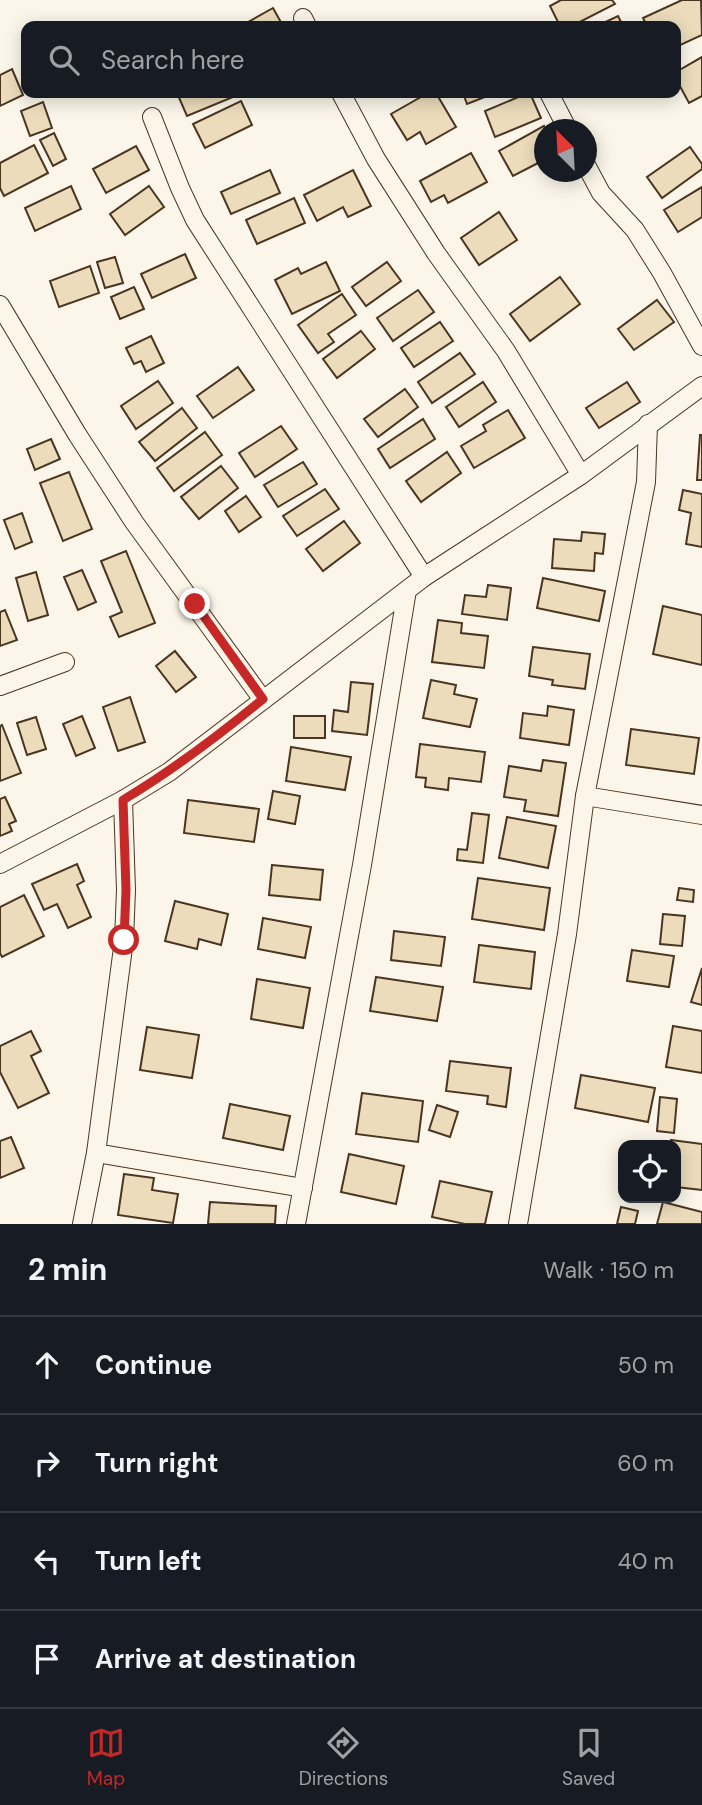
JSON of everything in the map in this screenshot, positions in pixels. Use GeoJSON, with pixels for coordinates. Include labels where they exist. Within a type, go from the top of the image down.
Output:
{"type":"FeatureCollection","features":[{"type":"Feature","properties":{"kind":"street"},"geometry":{"type":"LineString","coordinates":[[344,98],[376,159],[436,253],[506,351],[581,475]]}},
{"type":"Feature","properties":{"kind":"street"},"geometry":{"type":"LineString","coordinates":[[552,98],[562,119]]}},
{"type":"Feature","properties":{"kind":"street"},"geometry":{"type":"LineString","coordinates":[[152,117],[195,220],[424,577]]}},
{"type":"Feature","properties":{"kind":"street"},"geometry":{"type":"LineString","coordinates":[[595,182],[601,193],[635,230],[702,346]]}},
{"type":"Feature","properties":{"kind":"street"},"geometry":{"type":"LineString","coordinates":[[0,305],[77,434],[134,522],[263,699]]}},
{"type":"Feature","properties":{"kind":"street"},"geometry":{"type":"LineString","coordinates":[[0,864],[123,800],[169,772],[424,577],[581,475],[702,386]]}},
{"type":"Feature","properties":{"kind":"street"},"geometry":{"type":"LineString","coordinates":[[518,1224],[567,934],[585,796],[646,482],[648,424]]}},
{"type":"Feature","properties":{"kind":"street"},"geometry":{"type":"LineString","coordinates":[[296,1224],[362,865],[407,590]]}},
{"type":"Feature","properties":{"kind":"street"},"geometry":{"type":"LineString","coordinates":[[0,687],[65,662]]}},
{"type":"Feature","properties":{"kind":"street"},"geometry":{"type":"LineString","coordinates":[[585,796],[702,815]]}},
{"type":"Feature","properties":{"kind":"street"},"geometry":{"type":"LineString","coordinates":[[82,1224],[96,1153],[124,940],[126,890],[123,800]]}},
{"type":"Feature","properties":{"kind":"street"},"geometry":{"type":"LineString","coordinates":[[96,1153],[303,1188]]}},
{"type":"Feature","properties":{"kind":"building"},"geometry":{"type":"Polygon","coordinates":[[[561,0],[612,0],[615,4],[582,21],[558,21],[550,6],[561,0]]]}},
{"type":"Feature","properties":{"kind":"building"},"geometry":{"type":"Polygon","coordinates":[[[682,0],[701,0],[702,35],[681,45],[681,21],[644,21],[643,18],[682,0]]]}},
{"type":"Feature","properties":{"kind":"building"},"geometry":{"type":"Polygon","coordinates":[[[273,8],[280,21],[250,21],[273,8]]]}},
{"type":"Feature","properties":{"kind":"building"},"geometry":{"type":"Polygon","coordinates":[[[618,16],[620,21],[608,21],[618,16]]]}},
{"type":"Feature","properties":{"kind":"building"},"geometry":{"type":"Polygon","coordinates":[[[702,57],[702,96],[689,103],[681,88],[681,69],[702,57]]]}},
{"type":"Feature","properties":{"kind":"building"},"geometry":{"type":"Polygon","coordinates":[[[12,69],[21,96],[0,106],[0,75],[12,69]]]}},
{"type":"Feature","properties":{"kind":"building"},"geometry":{"type":"Polygon","coordinates":[[[179,98],[231,98],[187,116],[179,98]]]}},
{"type":"Feature","properties":{"kind":"building"},"geometry":{"type":"Polygon","coordinates":[[[419,98],[439,98],[456,127],[426,144],[420,132],[407,140],[391,114],[419,98]]]}},
{"type":"Feature","properties":{"kind":"building"},"geometry":{"type":"Polygon","coordinates":[[[465,98],[482,98],[467,104],[465,98]]]}},
{"type":"Feature","properties":{"kind":"building"},"geometry":{"type":"Polygon","coordinates":[[[516,98],[532,98],[541,118],[495,137],[485,111],[516,98]]]}},
{"type":"Feature","properties":{"kind":"building"},"geometry":{"type":"Polygon","coordinates":[[[241,101],[252,125],[205,148],[193,124],[241,101]]]}},
{"type":"Feature","properties":{"kind":"building"},"geometry":{"type":"Polygon","coordinates":[[[43,102],[52,128],[30,136],[21,111],[43,102]]]}},
{"type":"Feature","properties":{"kind":"building"},"geometry":{"type":"Polygon","coordinates":[[[534,132],[534,165],[513,176],[499,151],[534,132]]]}},
{"type":"Feature","properties":{"kind":"building"},"geometry":{"type":"Polygon","coordinates":[[[54,133],[66,159],[53,166],[40,140],[54,133]]]}},
{"type":"Feature","properties":{"kind":"building"},"geometry":{"type":"Polygon","coordinates":[[[34,145],[48,173],[4,196],[0,188],[0,163],[34,145]]]}},
{"type":"Feature","properties":{"kind":"building"},"geometry":{"type":"Polygon","coordinates":[[[136,146],[149,170],[106,193],[93,169],[136,146]]]}},
{"type":"Feature","properties":{"kind":"building"},"geometry":{"type":"Polygon","coordinates":[[[690,147],[702,164],[702,169],[662,198],[647,177],[690,147]]]}},
{"type":"Feature","properties":{"kind":"building"},"geometry":{"type":"Polygon","coordinates":[[[471,153],[487,182],[448,203],[444,195],[431,202],[420,181],[471,153]]]}},
{"type":"Feature","properties":{"kind":"building"},"geometry":{"type":"Polygon","coordinates":[[[270,170],[280,193],[231,214],[221,192],[270,170]]]}},
{"type":"Feature","properties":{"kind":"building"},"geometry":{"type":"Polygon","coordinates":[[[353,170],[371,206],[348,217],[343,207],[317,221],[304,195],[353,170]]]}},
{"type":"Feature","properties":{"kind":"building"},"geometry":{"type":"Polygon","coordinates":[[[71,186],[81,209],[35,231],[25,208],[71,186]]]}},
{"type":"Feature","properties":{"kind":"building"},"geometry":{"type":"Polygon","coordinates":[[[149,186],[164,207],[125,235],[110,214],[149,186]]]}},
{"type":"Feature","properties":{"kind":"building"},"geometry":{"type":"Polygon","coordinates":[[[702,187],[702,217],[678,232],[664,210],[702,187]]]}},
{"type":"Feature","properties":{"kind":"building"},"geometry":{"type":"Polygon","coordinates":[[[294,198],[305,223],[257,244],[246,220],[294,198]]]}},
{"type":"Feature","properties":{"kind":"building"},"geometry":{"type":"Polygon","coordinates":[[[499,212],[517,240],[479,265],[461,238],[499,212]]]}},
{"type":"Feature","properties":{"kind":"building"},"geometry":{"type":"Polygon","coordinates":[[[185,254],[196,278],[152,298],[141,274],[185,254]]]}},
{"type":"Feature","properties":{"kind":"building"},"geometry":{"type":"Polygon","coordinates":[[[115,257],[123,283],[105,288],[97,262],[115,257]]]}},
{"type":"Feature","properties":{"kind":"building"},"geometry":{"type":"Polygon","coordinates":[[[326,262],[340,291],[292,314],[275,280],[298,268],[301,274],[326,262]]]}},
{"type":"Feature","properties":{"kind":"building"},"geometry":{"type":"Polygon","coordinates":[[[387,262],[401,281],[366,306],[352,287],[387,262]]]}},
{"type":"Feature","properties":{"kind":"building"},"geometry":{"type":"Polygon","coordinates":[[[90,266],[99,293],[59,307],[50,281],[90,266]]]}},
{"type":"Feature","properties":{"kind":"building"},"geometry":{"type":"Polygon","coordinates":[[[560,277],[580,304],[530,341],[510,314],[560,277]]]}},
{"type":"Feature","properties":{"kind":"building"},"geometry":{"type":"Polygon","coordinates":[[[134,287],[144,309],[120,319],[111,297],[134,287]]]}},
{"type":"Feature","properties":{"kind":"building"},"geometry":{"type":"Polygon","coordinates":[[[418,290],[434,312],[393,341],[377,318],[418,290]]]}},
{"type":"Feature","properties":{"kind":"building"},"geometry":{"type":"Polygon","coordinates":[[[342,294],[356,315],[328,334],[334,342],[318,353],[298,325],[342,294]]]}},
{"type":"Feature","properties":{"kind":"building"},"geometry":{"type":"Polygon","coordinates":[[[657,300],[674,322],[634,350],[618,329],[657,300]]]}},
{"type":"Feature","properties":{"kind":"building"},"geometry":{"type":"Polygon","coordinates":[[[440,322],[453,341],[414,367],[401,348],[440,322]]]}},
{"type":"Feature","properties":{"kind":"building"},"geometry":{"type":"Polygon","coordinates":[[[361,331],[375,349],[337,378],[323,359],[361,331]]]}},
{"type":"Feature","properties":{"kind":"building"},"geometry":{"type":"Polygon","coordinates":[[[151,336],[164,363],[146,372],[141,361],[134,364],[126,348],[151,336]]]}},
{"type":"Feature","properties":{"kind":"building"},"geometry":{"type":"Polygon","coordinates":[[[460,353],[475,374],[432,403],[418,382],[460,353]]]}},
{"type":"Feature","properties":{"kind":"building"},"geometry":{"type":"Polygon","coordinates":[[[238,367],[254,390],[213,418],[197,396],[238,367]]]}},
{"type":"Feature","properties":{"kind":"building"},"geometry":{"type":"Polygon","coordinates":[[[158,381],[173,403],[136,429],[121,406],[158,381]]]}},
{"type":"Feature","properties":{"kind":"building"},"geometry":{"type":"Polygon","coordinates":[[[483,382],[496,402],[459,427],[446,407],[483,382]]]}},
{"type":"Feature","properties":{"kind":"building"},"geometry":{"type":"Polygon","coordinates":[[[627,382],[640,402],[599,428],[586,408],[627,382]]]}},
{"type":"Feature","properties":{"kind":"building"},"geometry":{"type":"Polygon","coordinates":[[[405,389],[418,407],[378,437],[364,419],[405,389]]]}},
{"type":"Feature","properties":{"kind":"building"},"geometry":{"type":"Polygon","coordinates":[[[182,408],[197,428],[155,461],[139,442],[182,408]]]}},
{"type":"Feature","properties":{"kind":"building"},"geometry":{"type":"Polygon","coordinates":[[[508,410],[525,438],[474,468],[461,446],[486,431],[483,425],[508,410]]]}},
{"type":"Feature","properties":{"kind":"building"},"geometry":{"type":"Polygon","coordinates":[[[423,419],[435,439],[390,468],[378,449],[423,419]]]}},
{"type":"Feature","properties":{"kind":"building"},"geometry":{"type":"Polygon","coordinates":[[[281,426],[297,449],[255,477],[239,453],[281,426]]]}},
{"type":"Feature","properties":{"kind":"building"},"geometry":{"type":"Polygon","coordinates":[[[205,432],[222,455],[174,491],[157,468],[205,432]]]}},
{"type":"Feature","properties":{"kind":"building"},"geometry":{"type":"Polygon","coordinates":[[[700,435],[702,480],[697,480],[700,435]]]}},
{"type":"Feature","properties":{"kind":"building"},"geometry":{"type":"Polygon","coordinates":[[[51,439],[60,459],[35,470],[27,449],[51,439]]]}},
{"type":"Feature","properties":{"kind":"building"},"geometry":{"type":"Polygon","coordinates":[[[447,452],[461,473],[421,502],[406,481],[447,452]]]}},
{"type":"Feature","properties":{"kind":"building"},"geometry":{"type":"Polygon","coordinates":[[[303,462],[317,484],[278,507],[264,485],[303,462]]]}},
{"type":"Feature","properties":{"kind":"building"},"geometry":{"type":"Polygon","coordinates":[[[221,466],[238,488],[199,519],[181,497],[221,466]]]}},
{"type":"Feature","properties":{"kind":"building"},"geometry":{"type":"Polygon","coordinates":[[[69,472],[92,529],[63,541],[40,483],[69,472]]]}},
{"type":"Feature","properties":{"kind":"building"},"geometry":{"type":"Polygon","coordinates":[[[325,489],[339,509],[297,536],[283,516],[325,489]]]}},
{"type":"Feature","properties":{"kind":"building"},"geometry":{"type":"Polygon","coordinates":[[[683,490],[702,494],[702,547],[686,544],[691,513],[679,510],[683,490]]]}},
{"type":"Feature","properties":{"kind":"building"},"geometry":{"type":"Polygon","coordinates":[[[246,496],[261,517],[239,532],[225,511],[246,496]]]}},
{"type":"Feature","properties":{"kind":"building"},"geometry":{"type":"Polygon","coordinates":[[[22,513],[32,542],[15,549],[4,520],[22,513]]]}},
{"type":"Feature","properties":{"kind":"building"},"geometry":{"type":"Polygon","coordinates":[[[344,521],[360,543],[323,571],[306,549],[344,521]]]}},
{"type":"Feature","properties":{"kind":"building"},"geometry":{"type":"Polygon","coordinates":[[[582,532],[605,534],[603,554],[595,553],[594,571],[552,568],[554,539],[581,541],[582,532]]]}},
{"type":"Feature","properties":{"kind":"building"},"geometry":{"type":"Polygon","coordinates":[[[126,551],[155,623],[119,637],[110,617],[122,612],[101,561],[126,551]]]}},
{"type":"Feature","properties":{"kind":"building"},"geometry":{"type":"Polygon","coordinates":[[[82,570],[96,602],[78,610],[64,577],[82,570]]]}},
{"type":"Feature","properties":{"kind":"building"},"geometry":{"type":"Polygon","coordinates":[[[36,572],[48,615],[28,621],[16,578],[36,572]]]}},
{"type":"Feature","properties":{"kind":"building"},"geometry":{"type":"Polygon","coordinates":[[[543,578],[605,591],[599,621],[537,608],[543,578]]]}},
{"type":"Feature","properties":{"kind":"building"},"geometry":{"type":"Polygon","coordinates":[[[488,585],[511,588],[507,620],[462,614],[465,595],[486,597],[488,585]]]}},
{"type":"Feature","properties":{"kind":"building"},"geometry":{"type":"Polygon","coordinates":[[[663,606],[702,615],[702,665],[653,654],[663,606]]]}},
{"type":"Feature","properties":{"kind":"building"},"geometry":{"type":"Polygon","coordinates":[[[5,610],[17,640],[0,646],[0,612],[5,610]]]}},
{"type":"Feature","properties":{"kind":"building"},"geometry":{"type":"Polygon","coordinates":[[[438,620],[462,623],[461,633],[488,636],[484,668],[432,662],[438,620]]]}},
{"type":"Feature","properties":{"kind":"building"},"geometry":{"type":"Polygon","coordinates":[[[533,647],[590,654],[585,689],[552,685],[553,680],[529,676],[533,647]]]}},
{"type":"Feature","properties":{"kind":"building"},"geometry":{"type":"Polygon","coordinates":[[[175,651],[196,677],[176,692],[156,666],[175,651]]]}},
{"type":"Feature","properties":{"kind":"building"},"geometry":{"type":"Polygon","coordinates":[[[431,680],[456,685],[454,694],[477,699],[470,727],[423,718],[431,680]]]}},
{"type":"Feature","properties":{"kind":"building"},"geometry":{"type":"Polygon","coordinates":[[[351,682],[373,684],[367,735],[332,731],[334,710],[348,712],[351,682]]]}},
{"type":"Feature","properties":{"kind":"building"},"geometry":{"type":"Polygon","coordinates":[[[130,697],[145,742],[118,751],[103,707],[130,697]]]}},
{"type":"Feature","properties":{"kind":"building"},"geometry":{"type":"Polygon","coordinates":[[[548,706],[574,710],[569,745],[520,738],[523,713],[547,716],[548,706]]]}},
{"type":"Feature","properties":{"kind":"building"},"geometry":{"type":"Polygon","coordinates":[[[82,716],[95,748],[76,756],[63,724],[82,716]]]}},
{"type":"Feature","properties":{"kind":"building"},"geometry":{"type":"Polygon","coordinates":[[[294,716],[325,716],[325,738],[294,738],[294,716]]]}},
{"type":"Feature","properties":{"kind":"building"},"geometry":{"type":"Polygon","coordinates":[[[36,717],[46,749],[27,755],[17,723],[36,717]]]}},
{"type":"Feature","properties":{"kind":"building"},"geometry":{"type":"Polygon","coordinates":[[[2,725],[21,773],[0,781],[0,726],[2,725]]]}},
{"type":"Feature","properties":{"kind":"building"},"geometry":{"type":"Polygon","coordinates":[[[631,729],[699,738],[694,774],[626,765],[631,729]]]}},
{"type":"Feature","properties":{"kind":"building"},"geometry":{"type":"Polygon","coordinates":[[[420,744],[485,752],[481,782],[449,778],[448,790],[425,787],[426,778],[416,777],[420,744]]]}},
{"type":"Feature","properties":{"kind":"building"},"geometry":{"type":"Polygon","coordinates":[[[291,747],[351,757],[345,790],[286,781],[291,747]]]}},
{"type":"Feature","properties":{"kind":"building"},"geometry":{"type":"Polygon","coordinates":[[[543,760],[566,763],[558,816],[524,811],[526,800],[504,797],[509,766],[541,771],[543,760]]]}},
{"type":"Feature","properties":{"kind":"building"},"geometry":{"type":"Polygon","coordinates":[[[273,791],[300,796],[295,824],[268,819],[273,791]]]}},
{"type":"Feature","properties":{"kind":"building"},"geometry":{"type":"Polygon","coordinates":[[[5,797],[16,821],[9,824],[12,831],[0,836],[0,799],[5,797]]]}},
{"type":"Feature","properties":{"kind":"building"},"geometry":{"type":"Polygon","coordinates":[[[188,800],[259,809],[254,842],[184,833],[188,800]]]}},
{"type":"Feature","properties":{"kind":"building"},"geometry":{"type":"Polygon","coordinates":[[[472,813],[489,815],[483,863],[457,860],[458,849],[467,850],[472,813]]]}},
{"type":"Feature","properties":{"kind":"building"},"geometry":{"type":"Polygon","coordinates":[[[507,817],[556,826],[548,868],[499,858],[507,817]]]}},
{"type":"Feature","properties":{"kind":"building"},"geometry":{"type":"Polygon","coordinates":[[[77,864],[84,881],[77,885],[91,917],[68,928],[57,904],[44,910],[32,884],[77,864]]]}},
{"type":"Feature","properties":{"kind":"building"},"geometry":{"type":"Polygon","coordinates":[[[272,865],[323,870],[320,900],[269,895],[272,865]]]}},
{"type":"Feature","properties":{"kind":"building"},"geometry":{"type":"Polygon","coordinates":[[[478,878],[550,888],[544,930],[472,919],[478,878]]]}},
{"type":"Feature","properties":{"kind":"building"},"geometry":{"type":"Polygon","coordinates":[[[679,888],[694,890],[693,902],[677,900],[679,888]]]}},
{"type":"Feature","properties":{"kind":"building"},"geometry":{"type":"Polygon","coordinates":[[[24,895],[44,936],[2,957],[0,907],[24,895]]]}},
{"type":"Feature","properties":{"kind":"building"},"geometry":{"type":"Polygon","coordinates":[[[175,901],[228,914],[221,945],[199,939],[197,949],[165,941],[175,901]]]}},
{"type":"Feature","properties":{"kind":"building"},"geometry":{"type":"Polygon","coordinates":[[[663,914],[685,916],[682,946],[660,944],[663,914]]]}},
{"type":"Feature","properties":{"kind":"building"},"geometry":{"type":"Polygon","coordinates":[[[263,918],[311,927],[305,958],[258,949],[263,918]]]}},
{"type":"Feature","properties":{"kind":"building"},"geometry":{"type":"Polygon","coordinates":[[[394,931],[445,937],[441,966],[391,960],[394,931]]]}},
{"type":"Feature","properties":{"kind":"building"},"geometry":{"type":"Polygon","coordinates":[[[479,945],[535,952],[531,989],[474,982],[479,945]]]}},
{"type":"Feature","properties":{"kind":"building"},"geometry":{"type":"Polygon","coordinates":[[[632,950],[674,956],[669,987],[627,981],[632,950]]]}},
{"type":"Feature","properties":{"kind":"building"},"geometry":{"type":"Polygon","coordinates":[[[702,968],[702,1005],[691,1002],[702,968]]]}},
{"type":"Feature","properties":{"kind":"building"},"geometry":{"type":"Polygon","coordinates":[[[376,977],[443,987],[437,1021],[370,1011],[376,977]]]}},
{"type":"Feature","properties":{"kind":"building"},"geometry":{"type":"Polygon","coordinates":[[[257,979],[310,988],[303,1028],[251,1019],[257,979]]]}},
{"type":"Feature","properties":{"kind":"building"},"geometry":{"type":"Polygon","coordinates":[[[673,1026],[702,1031],[702,1073],[666,1067],[673,1026]]]}},
{"type":"Feature","properties":{"kind":"building"},"geometry":{"type":"Polygon","coordinates":[[[147,1027],[199,1035],[192,1078],[140,1070],[147,1027]]]}},
{"type":"Feature","properties":{"kind":"building"},"geometry":{"type":"Polygon","coordinates":[[[31,1031],[41,1051],[31,1056],[49,1093],[18,1108],[0,1072],[0,1046],[31,1031]]]}},
{"type":"Feature","properties":{"kind":"building"},"geometry":{"type":"Polygon","coordinates":[[[450,1061],[511,1068],[506,1107],[487,1104],[488,1096],[446,1091],[450,1061]]]}},
{"type":"Feature","properties":{"kind":"building"},"geometry":{"type":"Polygon","coordinates":[[[581,1075],[655,1088],[648,1122],[575,1108],[581,1075]]]}},
{"type":"Feature","properties":{"kind":"building"},"geometry":{"type":"Polygon","coordinates":[[[362,1093],[423,1101],[418,1142],[356,1134],[362,1093]]]}},
{"type":"Feature","properties":{"kind":"building"},"geometry":{"type":"Polygon","coordinates":[[[660,1097],[677,1099],[674,1133],[657,1131],[660,1097]]]}},
{"type":"Feature","properties":{"kind":"building"},"geometry":{"type":"Polygon","coordinates":[[[230,1104],[290,1116],[283,1150],[223,1138],[230,1104]]]}},
{"type":"Feature","properties":{"kind":"building"},"geometry":{"type":"Polygon","coordinates":[[[437,1105],[458,1112],[450,1137],[429,1130],[437,1105]]]}},
{"type":"Feature","properties":{"kind":"building"},"geometry":{"type":"Polygon","coordinates":[[[11,1137],[24,1168],[0,1178],[0,1141],[11,1137]]]}},
{"type":"Feature","properties":{"kind":"building"},"geometry":{"type":"Polygon","coordinates":[[[681,1141],[702,1144],[702,1190],[681,1188],[681,1141]]]}},
{"type":"Feature","properties":{"kind":"building"},"geometry":{"type":"Polygon","coordinates":[[[349,1154],[404,1166],[396,1204],[341,1192],[349,1154]]]}},
{"type":"Feature","properties":{"kind":"building"},"geometry":{"type":"Polygon","coordinates":[[[124,1174],[154,1178],[152,1190],[178,1194],[173,1223],[118,1215],[124,1174]]]}},
{"type":"Feature","properties":{"kind":"building"},"geometry":{"type":"Polygon","coordinates":[[[440,1181],[492,1192],[485,1224],[465,1224],[432,1217],[440,1181]]]}},
{"type":"Feature","properties":{"kind":"building"},"geometry":{"type":"Polygon","coordinates":[[[210,1202],[276,1206],[275,1224],[208,1224],[210,1202]]]}},
{"type":"Feature","properties":{"kind":"building"},"geometry":{"type":"Polygon","coordinates":[[[663,1203],[702,1212],[702,1224],[657,1224],[663,1203]]]}},
{"type":"Feature","properties":{"kind":"building"},"geometry":{"type":"Polygon","coordinates":[[[621,1207],[638,1211],[635,1224],[617,1224],[621,1207]]]}},
{"type":"Feature","properties":{"kind":"route"},"geometry":{"type":"LineString","coordinates":[[124,940],[126,890],[123,800],[208,745],[263,699],[195,604]]}}]}
